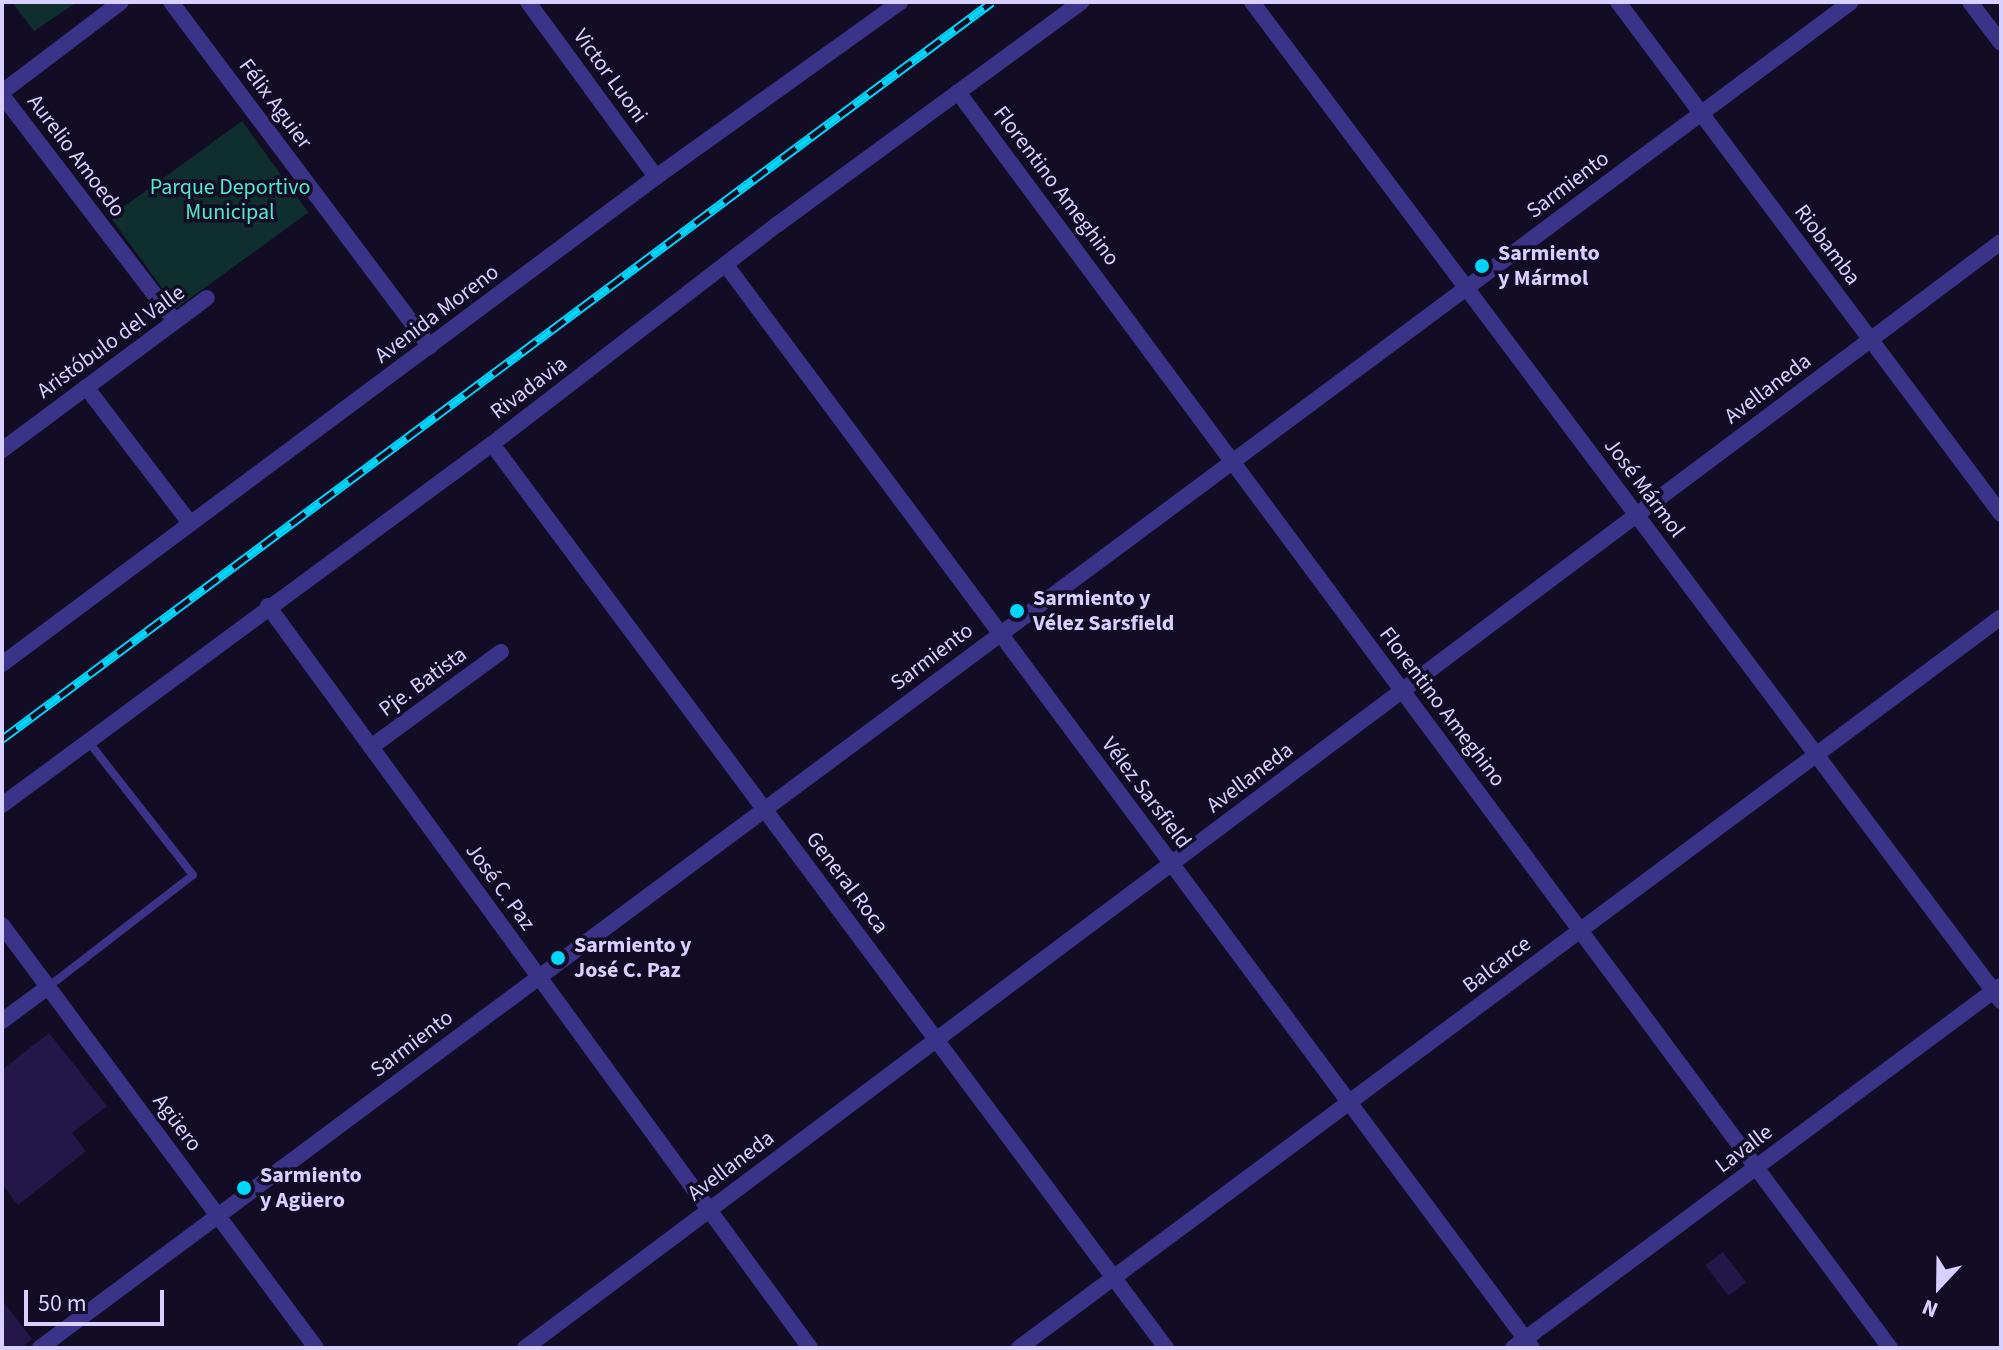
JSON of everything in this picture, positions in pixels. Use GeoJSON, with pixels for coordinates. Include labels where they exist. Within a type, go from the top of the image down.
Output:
{"type":"FeatureCollection","features":[{"type":"Feature","properties":{"kind":"street"},"geometry":{"type":"LineString","coordinates":[[2,94],[121,2]]}},
{"type":"Feature","properties":{"kind":"street","name":"Félix Aguier"},"geometry":{"type":"LineString","coordinates":[[171,2],[430,347]]}},
{"type":"Feature","properties":{"kind":"street","name":"Victor Luoni"},"geometry":{"type":"LineString","coordinates":[[528,2],[656,177]]}},
{"type":"Feature","properties":{"kind":"street","name":"Avenida Moreno"},"geometry":{"type":"LineString","coordinates":[[2,664],[656,177],[900,2]]}},
{"type":"Feature","properties":{"kind":"street","name":"Rivadavia"},"geometry":{"type":"LineString","coordinates":[[2,805],[268,606],[492,444],[726,265],[1081,2]]}},
{"type":"Feature","properties":{"kind":"street","name":"José Mármol"},"geometry":{"type":"LineString","coordinates":[[1252,2],[1816,754],[1999,992]]}},
{"type":"Feature","properties":{"kind":"street","name":"Riobamba"},"geometry":{"type":"LineString","coordinates":[[1618,2],[2001,514]]}},
{"type":"Feature","properties":{"kind":"street","name":"Sarmiento"},"geometry":{"type":"LineString","coordinates":[[40,1348],[1851,2]]}},
{"type":"Feature","properties":{"kind":"street"},"geometry":{"type":"LineString","coordinates":[[1970,2],[2001,43]]}},
{"type":"Feature","properties":{"kind":"street","name":"Florentino Ameghino"},"geometry":{"type":"LineString","coordinates":[[958,92],[1890,1348]]}},
{"type":"Feature","properties":{"kind":"street","name":"Aurelio Amoedo"},"geometry":{"type":"LineString","coordinates":[[2,94],[174,320]]}},
{"type":"Feature","properties":{"kind":"street","name":"Avellaneda"},"geometry":{"type":"LineString","coordinates":[[525,1348],[2001,242]]}},
{"type":"Feature","properties":{"kind":"street","name":"Vélez Sarsfield"},"geometry":{"type":"LineString","coordinates":[[726,265],[1349,1102],[1523,1345]]}},
{"type":"Feature","properties":{"kind":"street","name":"Aristóbulo del Valle"},"geometry":{"type":"LineString","coordinates":[[4,445],[207,298]]}},
{"type":"Feature","properties":{"kind":"street"},"geometry":{"type":"LineString","coordinates":[[86,387],[190,523]]}},
{"type":"Feature","properties":{"kind":"street","name":"General Roca"},"geometry":{"type":"LineString","coordinates":[[492,444],[1166,1348]]}},
{"type":"Feature","properties":{"kind":"street","name":"José C. Paz"},"geometry":{"type":"LineString","coordinates":[[268,606],[810,1348]]}},
{"type":"Feature","properties":{"kind":"street","name":"Balcarce"},"geometry":{"type":"LineString","coordinates":[[1019,1348],[2001,617]]}},
{"type":"Feature","properties":{"kind":"street","name":"Pje. Batista"},"geometry":{"type":"LineString","coordinates":[[371,747],[501,652]]}},
{"type":"Feature","properties":{"kind":"street","name":"Agüero"},"geometry":{"type":"LineString","coordinates":[[2,925],[316,1348]]}},
{"type":"Feature","properties":{"kind":"street"},"geometry":{"type":"LineString","coordinates":[[2,1021],[48,987]]}},
{"type":"Feature","properties":{"kind":"street","name":"Lavalle"},"geometry":{"type":"LineString","coordinates":[[1523,1345],[1756,1168],[1999,992]]}},
{"type":"Feature","properties":{"kind":"lane"},"geometry":{"type":"LineString","coordinates":[[48,987],[193,875],[88,741]]}},
{"type":"Feature","properties":{"kind":"green space"},"geometry":{"type":"Polygon","coordinates":[[[12,2],[77,2],[34,31],[12,2]]]}},
{"type":"Feature","properties":{"kind":"green space","name":"Parque Deportivo Municipal"},"geometry":{"type":"Polygon","coordinates":[[[242,121],[308,212],[177,308],[110,217],[242,121]]]}},
{"type":"Feature","properties":{"kind":"building"},"geometry":{"type":"Polygon","coordinates":[[[49,1033],[107,1106],[72,1133],[86,1151],[18,1205],[2,1184],[2,1070],[49,1033]]]}},
{"type":"Feature","properties":{"kind":"building"},"geometry":{"type":"Polygon","coordinates":[[[1723,1252],[1746,1282],[1728,1296],[1705,1265],[1723,1252]]]}},
{"type":"Feature","properties":{"kind":"building"},"geometry":{"type":"Polygon","coordinates":[[[2,1300],[32,1339],[21,1348],[2,1348],[2,1300]]]}},
{"type":"Feature","properties":{"kind":"railway"},"geometry":{"type":"LineString","coordinates":[[2,739],[992,2]]}},
{"type":"Feature","properties":{"kind":"place","name":"Sarmiento y Mármol"},"geometry":{"type":"Point","coordinates":[1482,266]}},
{"type":"Feature","properties":{"kind":"place","name":"Sarmiento y Vélez Sarsfield"},"geometry":{"type":"Point","coordinates":[1017,611]}},
{"type":"Feature","properties":{"kind":"place","name":"Sarmiento y José C. Paz"},"geometry":{"type":"Point","coordinates":[558,958]}},
{"type":"Feature","properties":{"kind":"place","name":"Sarmiento y Agüero"},"geometry":{"type":"Point","coordinates":[244,1188]}}]}
